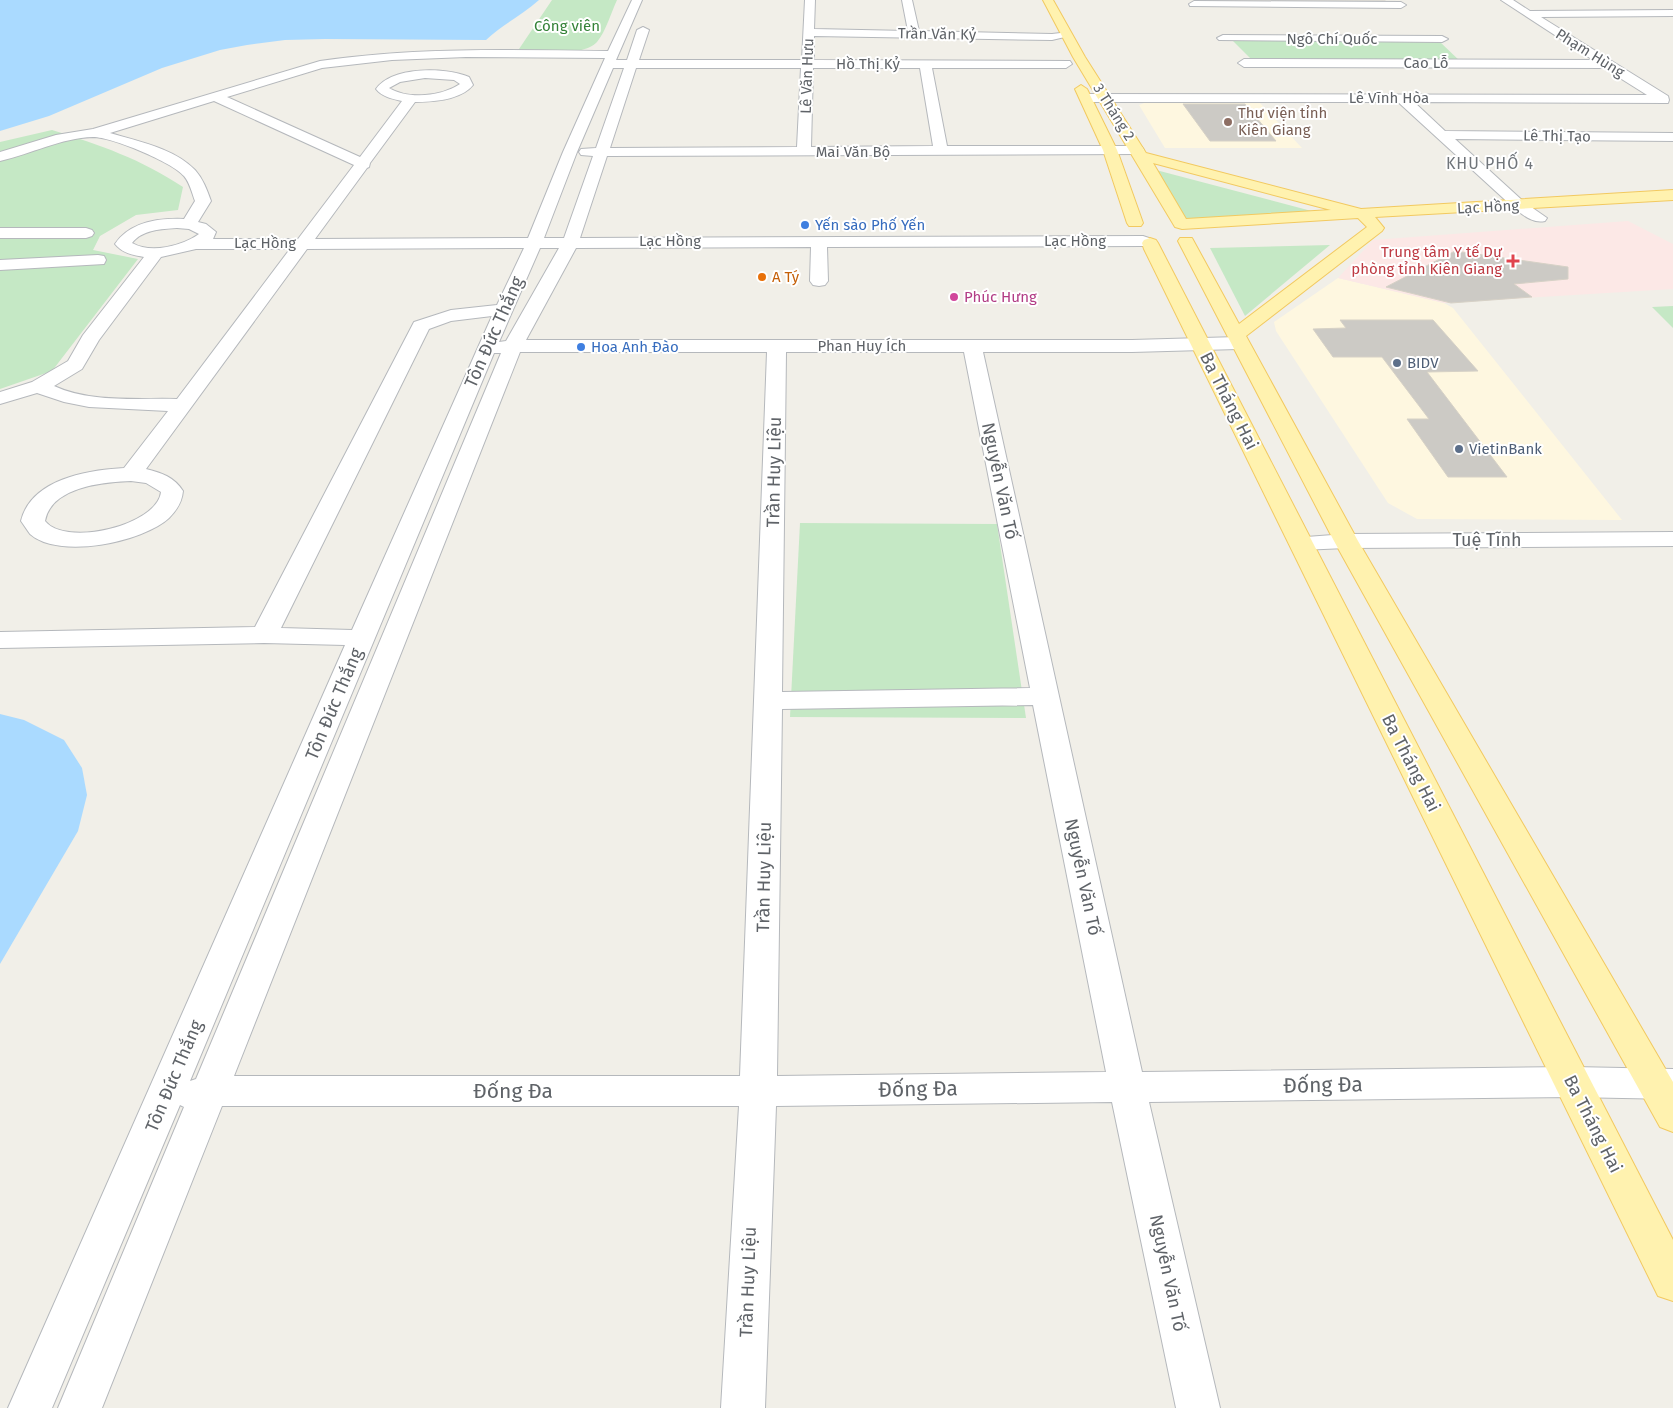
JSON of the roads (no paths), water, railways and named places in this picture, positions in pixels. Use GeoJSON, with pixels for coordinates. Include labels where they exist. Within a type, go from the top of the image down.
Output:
{"type":"FeatureCollection","features":[{"type":"Feature","properties":{"kind":"main road","name":"3 Tháng 2"},"geometry":{"type":"LineString","coordinates":[[1048,0],[1071,72],[1086,98],[1145,229]]}},
{"type":"Feature","properties":{"kind":"main road","name":"3 Tháng 2"},"geometry":{"type":"LineString","coordinates":[[1044,22],[1058,35],[1104,98],[1186,231]]}},
{"type":"Feature","properties":{"kind":"main road"},"geometry":{"type":"LineString","coordinates":[[1139,153],[1363,214],[1376,228],[1237,339]]}},
{"type":"Feature","properties":{"kind":"main road","name":"Lạc Hồng"},"geometry":{"type":"LineString","coordinates":[[1186,231],[1363,214],[1673,195]]}},
{"type":"Feature","properties":{"kind":"main road","name":"Lạc Hồng"},"geometry":{"type":"LineString","coordinates":[[1186,231],[1376,228],[1558,218]]}},
{"type":"Feature","properties":{"kind":"main road"},"geometry":{"type":"LineString","coordinates":[[1145,229],[1170,244],[1186,231]]}},
{"type":"Feature","properties":{"kind":"main road"},"geometry":{"type":"LineString","coordinates":[[1145,229],[1186,231]]}},
{"type":"Feature","properties":{"kind":"main road","name":"Ba Tháng Hai"},"geometry":{"type":"LineString","coordinates":[[1145,229],[1152,249],[1673,1282]]}},
{"type":"Feature","properties":{"kind":"main road","name":"Ba Tháng Hai"},"geometry":{"type":"LineString","coordinates":[[1186,231],[1237,339],[1346,541],[1664,1084],[1673,1116]]}},
{"type":"Feature","properties":{"kind":"street","name":"Tôn Đức Thắng"},"geometry":{"type":"LineString","coordinates":[[80,1408],[209,1091],[500,347],[504,310],[570,152],[637,0]]}},
{"type":"Feature","properties":{"kind":"street","name":"Lê Văn Hưu"},"geometry":{"type":"LineString","coordinates":[[804,152],[810,0]]}},
{"type":"Feature","properties":{"kind":"street"},"geometry":{"type":"LineString","coordinates":[[907,0],[914,33]]}},
{"type":"Feature","properties":{"kind":"street","name":"Phạm Hùng"},"geometry":{"type":"LineString","coordinates":[[1506,0],[1668,102]]}},
{"type":"Feature","properties":{"kind":"street"},"geometry":{"type":"LineString","coordinates":[[1193,2],[1401,5]]}},
{"type":"Feature","properties":{"kind":"street"},"geometry":{"type":"LineString","coordinates":[[1193,2],[1206,18]]}},
{"type":"Feature","properties":{"kind":"street"},"geometry":{"type":"LineString","coordinates":[[1570,4],[1586,14]]}},
{"type":"Feature","properties":{"kind":"street"},"geometry":{"type":"LineString","coordinates":[[1528,14],[1673,13]]}},
{"type":"Feature","properties":{"kind":"street"},"geometry":{"type":"LineString","coordinates":[[1646,14],[1666,24]]}},
{"type":"Feature","properties":{"kind":"street","name":"Tôn Đức Thắng"},"geometry":{"type":"LineString","coordinates":[[30,1408],[362,638],[500,347],[574,234],[603,151],[630,63],[647,18]]}},
{"type":"Feature","properties":{"kind":"street"},"geometry":{"type":"LineString","coordinates":[[1428,27],[1474,64]]}},
{"type":"Feature","properties":{"kind":"street","name":"Trần Văn Kỷ"},"geometry":{"type":"LineString","coordinates":[[809,32],[1058,35]]}},
{"type":"Feature","properties":{"kind":"street","name":"Ngô Chí Quốc"},"geometry":{"type":"LineString","coordinates":[[1244,63],[1220,35],[1442,39]]}},
{"type":"Feature","properties":{"kind":"street","name":"Hồ Thị Kỷ"},"geometry":{"type":"LineString","coordinates":[[0,157],[61,138],[95,132],[320,65],[352,60],[422,54],[611,60],[630,63],[925,64],[1071,72]]}},
{"type":"Feature","properties":{"kind":"street"},"geometry":{"type":"LineString","coordinates":[[1244,63],[1273,97]]}},
{"type":"Feature","properties":{"kind":"street","name":"Cao Lỗ"},"geometry":{"type":"LineString","coordinates":[[1244,63],[1607,64]]}},
{"type":"Feature","properties":{"kind":"street"},"geometry":{"type":"LineString","coordinates":[[925,64],[941,152]]}},
{"type":"Feature","properties":{"kind":"street"},"geometry":{"type":"LineString","coordinates":[[131,474],[303,233],[364,164],[411,98],[450,94],[461,90],[467,85],[465,80],[456,76],[425,74],[394,80],[384,84],[382,89],[387,94],[411,98]]}},
{"type":"Feature","properties":{"kind":"street"},"geometry":{"type":"LineString","coordinates":[[216,97],[364,164]]}},
{"type":"Feature","properties":{"kind":"street","name":"Lê Vĩnh Hòa"},"geometry":{"type":"LineString","coordinates":[[1086,98],[1273,97],[1668,102]]}},
{"type":"Feature","properties":{"kind":"street"},"geometry":{"type":"LineString","coordinates":[[1401,98],[1519,205],[1539,218]]}},
{"type":"Feature","properties":{"kind":"street"},"geometry":{"type":"LineString","coordinates":[[95,132],[159,155],[187,171],[198,185],[203,201],[196,226],[208,232],[207,236],[197,244]]}},
{"type":"Feature","properties":{"kind":"street","name":"Lê Thị Tạo"},"geometry":{"type":"LineString","coordinates":[[1441,135],[1673,137]]}},
{"type":"Feature","properties":{"kind":"street","name":"Mai Văn Bộ"},"geometry":{"type":"LineString","coordinates":[[570,152],[1110,150],[1139,153]]}},
{"type":"Feature","properties":{"kind":"street","name":"Lạc Hồng"},"geometry":{"type":"LineString","coordinates":[[224,227],[169,224],[147,227],[131,234],[124,239],[123,244],[127,248],[136,251],[156,252],[197,244],[333,228]]}},
{"type":"Feature","properties":{"kind":"street","name":"Lạc Hồng"},"geometry":{"type":"LineString","coordinates":[[362,228],[536,236]]}},
{"type":"Feature","properties":{"kind":"street","name":"Lạc Hồng"},"geometry":{"type":"LineString","coordinates":[[303,233],[536,236],[574,234],[859,235],[1145,229]]}},
{"type":"Feature","properties":{"kind":"street"},"geometry":{"type":"LineString","coordinates":[[0,233],[86,233]]}},
{"type":"Feature","properties":{"kind":"street","name":"Lạc Hồng"},"geometry":{"type":"LineString","coordinates":[[574,234],[819,241],[859,235]]}},
{"type":"Feature","properties":{"kind":"street"},"geometry":{"type":"LineString","coordinates":[[819,241],[820,281]]}},
{"type":"Feature","properties":{"kind":"street"},"geometry":{"type":"LineString","coordinates":[[0,398],[39,386],[76,365],[90,339],[156,252]]}},
{"type":"Feature","properties":{"kind":"street"},"geometry":{"type":"LineString","coordinates":[[0,265],[98,260]]}},
{"type":"Feature","properties":{"kind":"street"},"geometry":{"type":"LineString","coordinates":[[264,635],[421,326],[435,318],[456,313],[504,310]]}},
{"type":"Feature","properties":{"kind":"street","name":"Phan Huy Ích"},"geometry":{"type":"LineString","coordinates":[[500,347],[1200,344],[1237,339]]}},
{"type":"Feature","properties":{"kind":"street","name":"Trần Huy Liệu"},"geometry":{"type":"LineString","coordinates":[[743,1408],[758,1091],[777,346]]}},
{"type":"Feature","properties":{"kind":"street","name":"Nguyễn Văn Tố"},"geometry":{"type":"LineString","coordinates":[[972,346],[1127,1087],[1198,1408]]}},
{"type":"Feature","properties":{"kind":"street"},"geometry":{"type":"LineString","coordinates":[[39,386],[48,392],[79,400],[182,405]]}},
{"type":"Feature","properties":{"kind":"street"},"geometry":{"type":"LineString","coordinates":[[131,474],[150,476],[164,482],[172,491],[171,501],[162,513],[145,524],[99,538],[74,540],[47,534],[39,530],[33,521],[36,510],[46,498],[64,488],[85,480],[108,475],[131,474]]}},
{"type":"Feature","properties":{"kind":"street","name":"Tuệ Tĩnh"},"geometry":{"type":"LineString","coordinates":[[1301,543],[1346,541],[1673,539]]}},
{"type":"Feature","properties":{"kind":"street"},"geometry":{"type":"LineString","coordinates":[[0,640],[264,635],[362,638]]}},
{"type":"Feature","properties":{"kind":"street"},"geometry":{"type":"LineString","coordinates":[[768,701],[1045,696]]}},
{"type":"Feature","properties":{"kind":"street","name":"Đống Đa"},"geometry":{"type":"LineString","coordinates":[[163,1102],[209,1091],[758,1091],[1572,1082],[1664,1084]]}},
{"type":"Feature","properties":{"kind":"water"},"geometry":{"type":"Polygon","coordinates":[[[0,0],[539,0],[486,40],[285,40],[220,50],[162,68],[49,116],[0,131],[0,0]]]}},
{"type":"Feature","properties":{"kind":"water"},"geometry":{"type":"Polygon","coordinates":[[[0,714],[24,720],[64,740],[82,768],[87,795],[78,831],[0,964],[0,714]]]}},
{"type":"Feature","properties":{"kind":"place","name":"Thư viện tỉnh Kiên Giang"},"geometry":{"type":"Point","coordinates":[1228,122]}},
{"type":"Feature","properties":{"kind":"place","name":"Yến sào Phố Yến"},"geometry":{"type":"Point","coordinates":[805,225]}},
{"type":"Feature","properties":{"kind":"place","name":"Trung tâm Y tế Dự phòng tỉnh Kiên Giang"},"geometry":{"type":"Point","coordinates":[1513,261]}},
{"type":"Feature","properties":{"kind":"place","name":"A Tý"},"geometry":{"type":"Point","coordinates":[762,277]}},
{"type":"Feature","properties":{"kind":"place","name":"Phúc Hưng"},"geometry":{"type":"Point","coordinates":[954,297]}},
{"type":"Feature","properties":{"kind":"place","name":"Hoa Anh Đào"},"geometry":{"type":"Point","coordinates":[581,347]}},
{"type":"Feature","properties":{"kind":"place","name":"BIDV"},"geometry":{"type":"Point","coordinates":[1397,363]}},
{"type":"Feature","properties":{"kind":"place","name":"VietinBank"},"geometry":{"type":"Point","coordinates":[1459,449]}},
{"type":"Feature","properties":{"kind":"district","name":"KHU PHỐ 4"},"geometry":{"type":"Point","coordinates":[1490,163]}},
{"type":"Feature","properties":{"kind":"park label","name":"Công viên"},"geometry":{"type":"Point","coordinates":[567,26]}}]}
